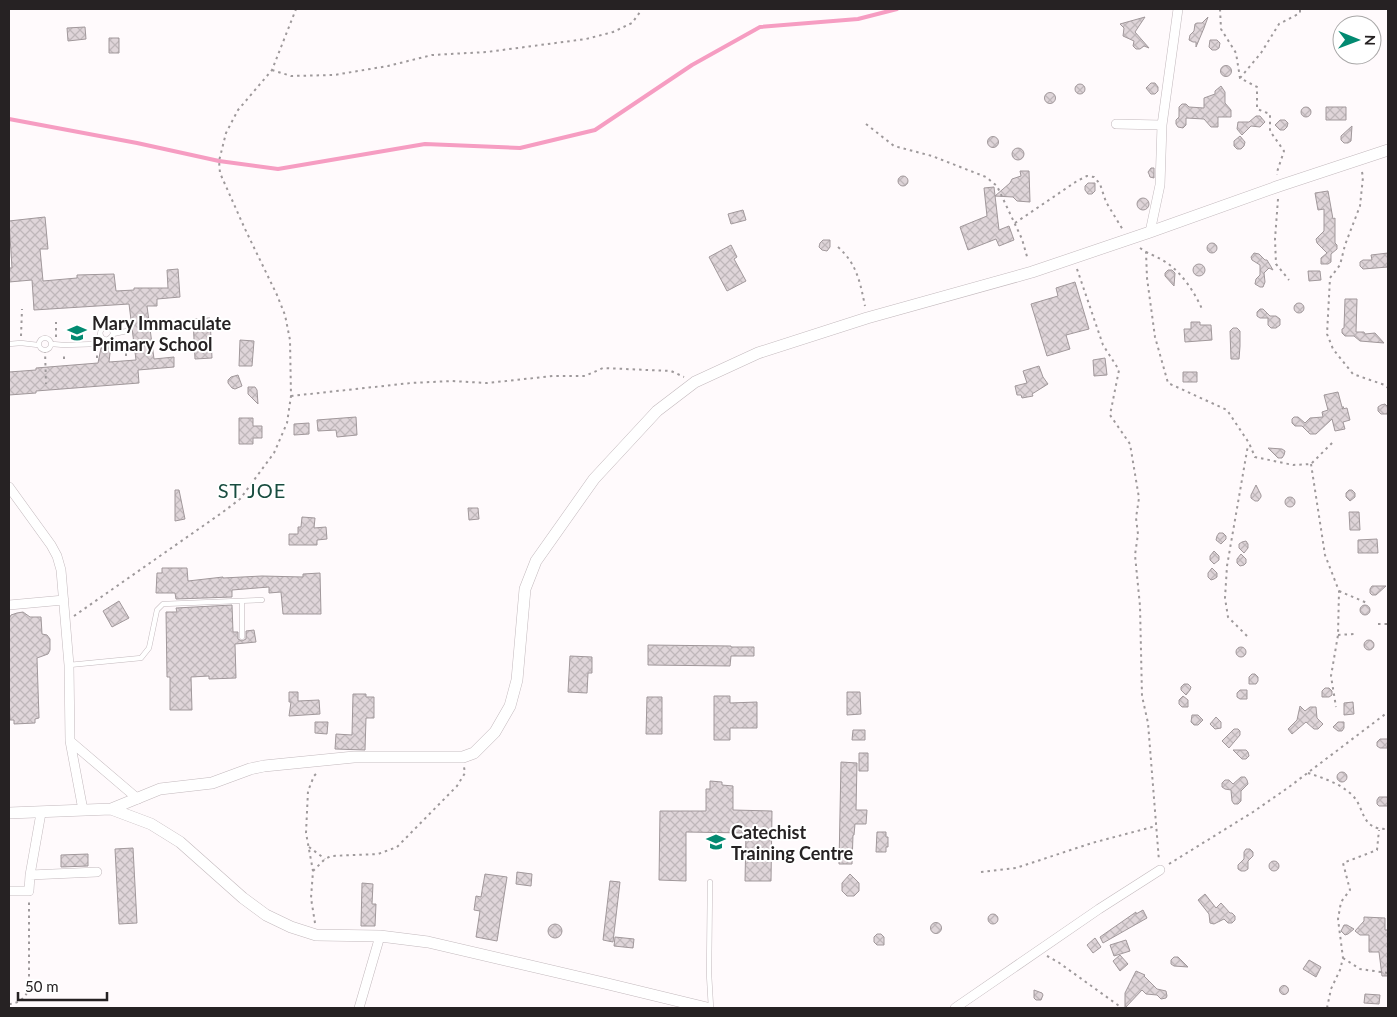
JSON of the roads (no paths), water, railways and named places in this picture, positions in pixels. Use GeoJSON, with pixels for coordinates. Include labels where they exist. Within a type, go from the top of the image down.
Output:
{"type":"FeatureCollection","features":[{"type":"Feature","properties":{"kind":"street"},"geometry":{"type":"LineString","coordinates":[[1150,232],[1160,185],[1162,125],[1178,9]]}},
{"type":"Feature","properties":{"kind":"street"},"geometry":{"type":"LineString","coordinates":[[1116,124],[1162,125]]}},
{"type":"Feature","properties":{"kind":"street"},"geometry":{"type":"LineString","coordinates":[[111,810],[160,789],[212,783],[250,769],[280,763],[354,757],[463,757],[474,753],[495,732],[510,706],[518,671],[525,589],[536,561],[594,479],[657,411],[695,382],[758,352],[867,318],[1032,272],[1388,150]]}},
{"type":"Feature","properties":{"kind":"street"},"geometry":{"type":"LineString","coordinates":[[9,487],[42,531],[57,556],[61,570],[69,665],[70,741],[84,810]]}},
{"type":"Feature","properties":{"kind":"street"},"geometry":{"type":"LineString","coordinates":[[9,605],[64,600]]}},
{"type":"Feature","properties":{"kind":"street"},"geometry":{"type":"LineString","coordinates":[[70,741],[138,799]]}},
{"type":"Feature","properties":{"kind":"street"},"geometry":{"type":"LineString","coordinates":[[9,814],[111,810],[151,824],[180,842],[243,898],[266,914],[291,927],[316,935],[380,936],[428,942],[709,1008]]}},
{"type":"Feature","properties":{"kind":"street"},"geometry":{"type":"LineString","coordinates":[[9,891],[29,891],[30,874],[41,813]]}},
{"type":"Feature","properties":{"kind":"street"},"geometry":{"type":"LineString","coordinates":[[956,1008],[1099,909],[1160,870]]}},
{"type":"Feature","properties":{"kind":"street"},"geometry":{"type":"LineString","coordinates":[[30,874],[97,872]]}},
{"type":"Feature","properties":{"kind":"street"},"geometry":{"type":"LineString","coordinates":[[359,1008],[380,936]]}},
{"type":"Feature","properties":{"kind":"lane"},"geometry":{"type":"LineString","coordinates":[[9,344],[38,345],[41,349],[45,350],[54,344],[97,344],[101,330],[107,326],[112,329],[113,334]]}},
{"type":"Feature","properties":{"kind":"lane"},"geometry":{"type":"LineString","coordinates":[[100,334],[105,339],[109,339],[113,334],[127,331]]}},
{"type":"Feature","properties":{"kind":"lane"},"geometry":{"type":"LineString","coordinates":[[38,345],[39,340],[44,337],[50,339],[54,344]]}},
{"type":"Feature","properties":{"kind":"lane"},"geometry":{"type":"LineString","coordinates":[[69,665],[141,658],[148,648],[157,610],[162,604],[262,600]]}},
{"type":"Feature","properties":{"kind":"lane"},"geometry":{"type":"LineString","coordinates":[[242,601],[242,637]]}},
{"type":"Feature","properties":{"kind":"lane"},"geometry":{"type":"LineString","coordinates":[[709,1008],[710,882]]}},
{"type":"Feature","properties":{"kind":"waterway"},"geometry":{"type":"LineString","coordinates":[[9,119],[137,143],[219,161],[278,169],[425,144],[520,148],[595,130],[692,65],[760,27],[858,19],[897,9]]}},
{"type":"Feature","properties":{"kind":"place","name":"Mary Immaculate Primary School"},"geometry":{"type":"Point","coordinates":[77,333]}},
{"type":"Feature","properties":{"kind":"place","name":"Catechist Training Centre"},"geometry":{"type":"Point","coordinates":[716,842]}},
{"type":"Feature","properties":{"kind":"district","name":"ST JOE"},"geometry":{"type":"Point","coordinates":[252,490]}}]}
